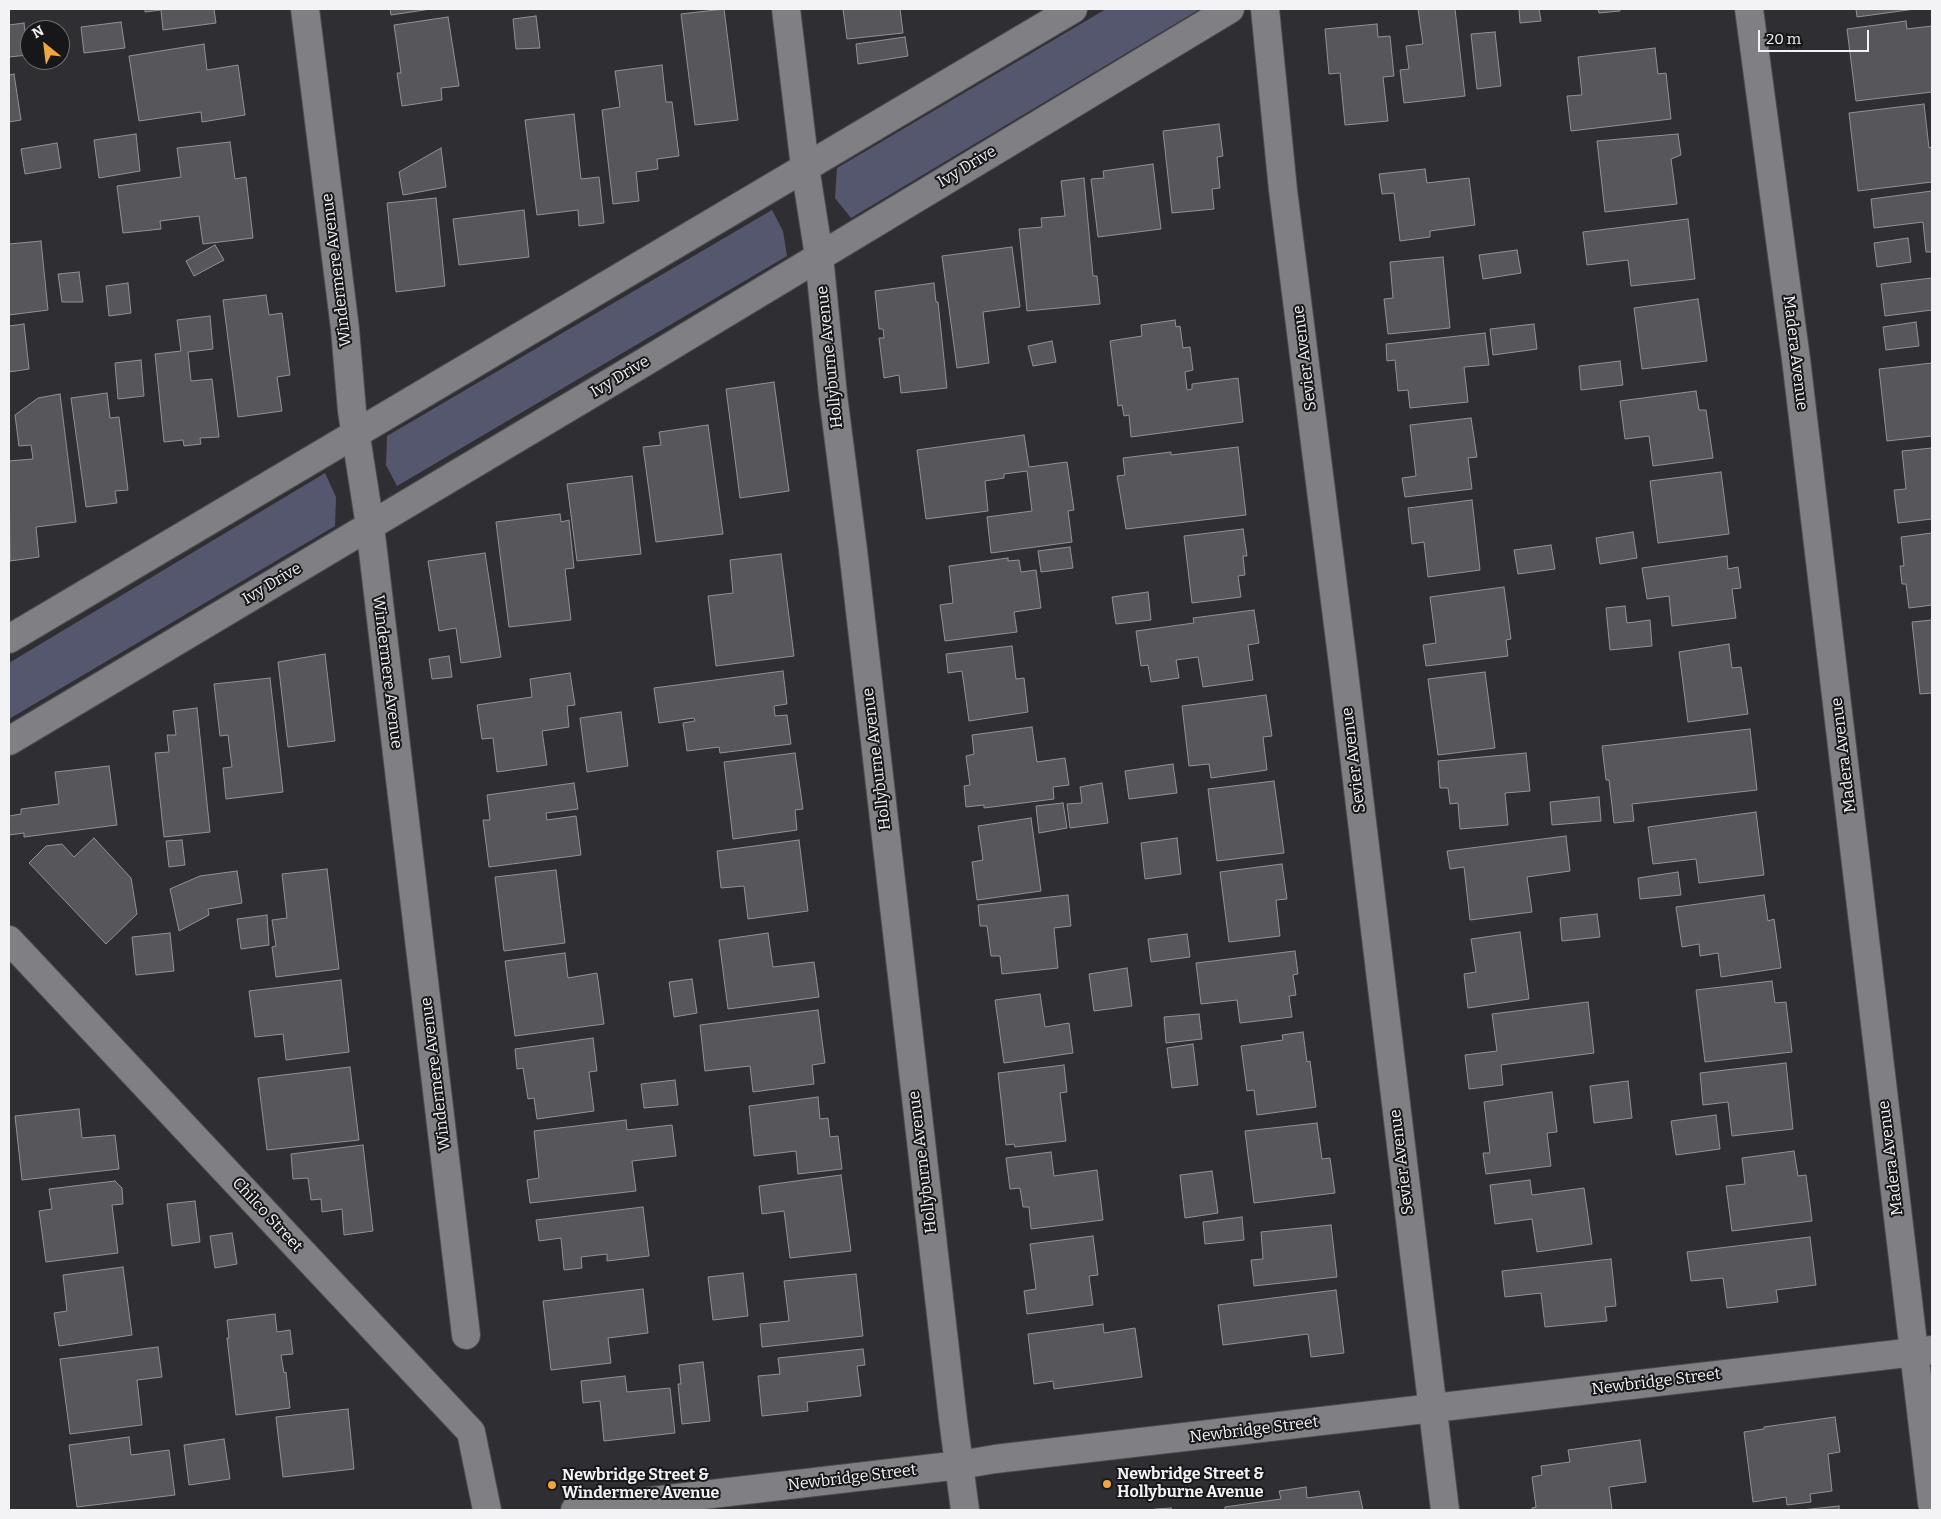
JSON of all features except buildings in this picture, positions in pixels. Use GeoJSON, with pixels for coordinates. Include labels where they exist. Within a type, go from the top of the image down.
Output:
{"type":"FeatureCollection","features":[{"type":"Feature","properties":{"kind":"street","name":"Windermere Avenue"},"geometry":{"type":"LineString","coordinates":[[305,9],[355,434],[370,526],[466,1335]]}},
{"type":"Feature","properties":{"kind":"street","name":"Hollyburne Avenue"},"geometry":{"type":"LineString","coordinates":[[786,9],[805,167],[819,256],[833,395],[853,550],[965,1510]]}},
{"type":"Feature","properties":{"kind":"street"},"geometry":{"type":"LineString","coordinates":[[9,639],[1073,9]]}},
{"type":"Feature","properties":{"kind":"street","name":"Ivy Drive"},"geometry":{"type":"LineString","coordinates":[[9,741],[1230,9]]}},
{"type":"Feature","properties":{"kind":"street","name":"Sevier Avenue"},"geometry":{"type":"LineString","coordinates":[[1266,9],[1283,190],[1343,664],[1444,1510]]}},
{"type":"Feature","properties":{"kind":"street","name":"Madera Avenue"},"geometry":{"type":"LineString","coordinates":[[1749,9],[1795,350],[1924,1351],[1932,1503]]}},
{"type":"Feature","properties":{"kind":"street","name":"Chilco Street"},"geometry":{"type":"LineString","coordinates":[[9,940],[471,1432],[487,1510]]}},
{"type":"Feature","properties":{"kind":"street","name":"Newbridge Street"},"geometry":{"type":"LineString","coordinates":[[575,1510],[1924,1351]]}},
{"type":"Feature","properties":{"kind":"shaded area"},"geometry":{"type":"Polygon","coordinates":[[[1106,9],[1200,9],[851,218],[835,198],[837,168],[1106,9]]]}},
{"type":"Feature","properties":{"kind":"shaded area"},"geometry":{"type":"Polygon","coordinates":[[[772,210],[783,231],[787,256],[397,486],[386,465],[387,436],[772,210]]]}},
{"type":"Feature","properties":{"kind":"shaded area"},"geometry":{"type":"Polygon","coordinates":[[[325,473],[336,497],[335,526],[9,719],[9,663],[325,473]]]}},
{"type":"Feature","properties":{"kind":"place","name":"Newbridge Street & Hollyburne Avenue"},"geometry":{"type":"Point","coordinates":[1107,1484]}},
{"type":"Feature","properties":{"kind":"place","name":"Newbridge Street & Windermere Avenue"},"geometry":{"type":"Point","coordinates":[552,1485]}}]}
